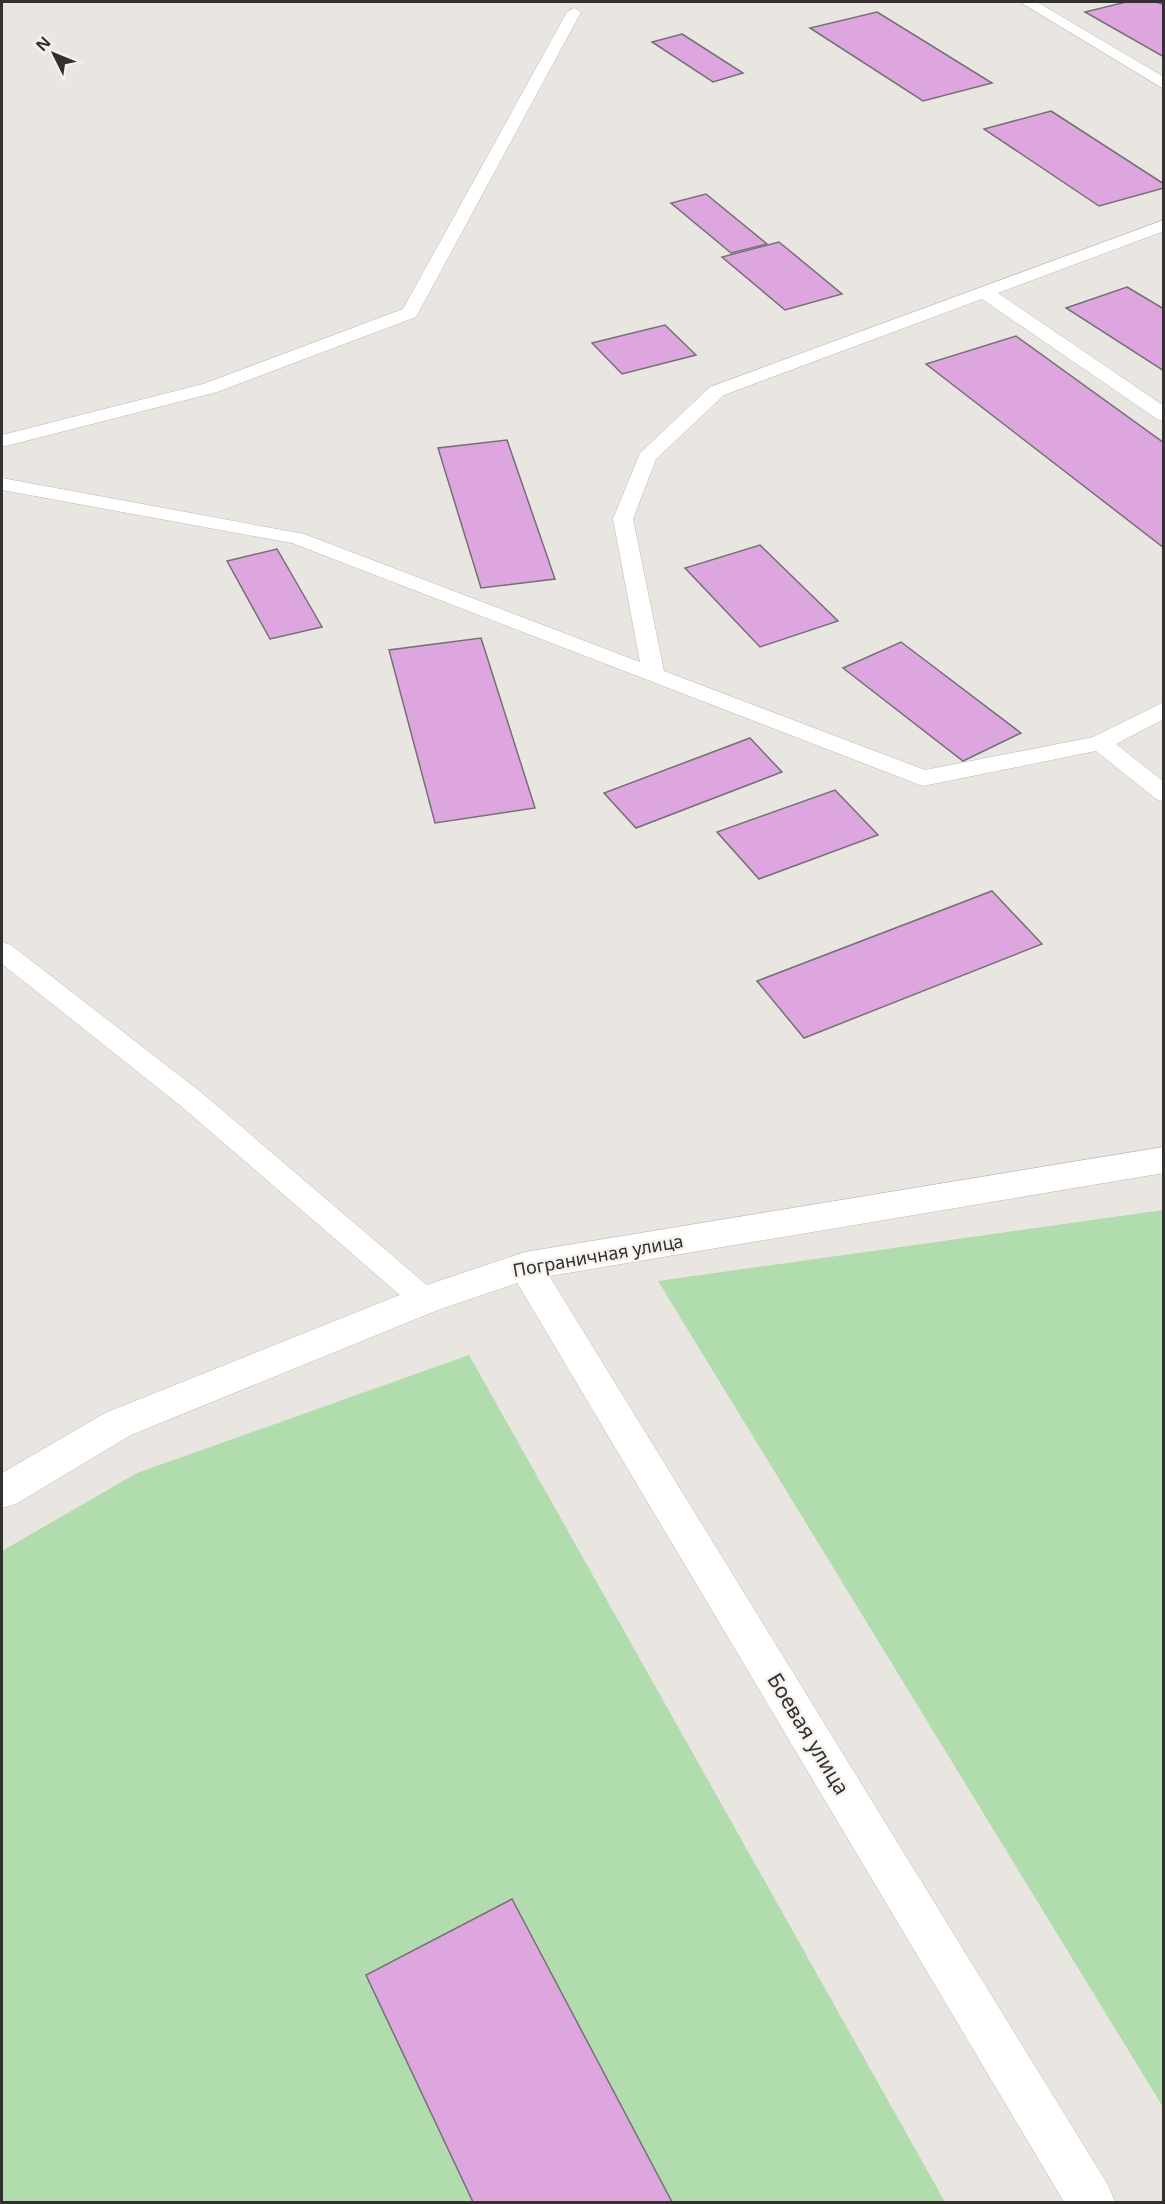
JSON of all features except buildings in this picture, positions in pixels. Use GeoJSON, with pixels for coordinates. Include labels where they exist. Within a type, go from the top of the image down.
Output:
{"type":"FeatureCollection","features":[{"type":"Feature","properties":{"kind":"street","name":"Пограничная улица"},"geometry":{"type":"LineString","coordinates":[[2,1492],[118,1424],[425,1300],[525,1266],[1164,1160]]}},
{"type":"Feature","properties":{"kind":"street","name":"Боевая улица"},"geometry":{"type":"LineString","coordinates":[[525,1266],[1090,2202]]}},
{"type":"Feature","properties":{"kind":"lane"},"geometry":{"type":"LineString","coordinates":[[1027,2],[1164,84]]}},
{"type":"Feature","properties":{"kind":"lane"},"geometry":{"type":"LineString","coordinates":[[2,441],[210,388],[410,313],[574,12]]}},
{"type":"Feature","properties":{"kind":"lane"},"geometry":{"type":"LineString","coordinates":[[654,675],[623,519],[647,457],[717,391],[1164,225]]}},
{"type":"Feature","properties":{"kind":"lane"},"geometry":{"type":"LineString","coordinates":[[984,292],[1164,415]]}},
{"type":"Feature","properties":{"kind":"lane"},"geometry":{"type":"LineString","coordinates":[[2,484],[297,538],[923,778],[1100,743],[1164,710]]}},
{"type":"Feature","properties":{"kind":"lane"},"geometry":{"type":"LineString","coordinates":[[1100,743],[1164,794]]}},
{"type":"Feature","properties":{"kind":"lane"},"geometry":{"type":"LineString","coordinates":[[2,951],[192,1100],[425,1300]]}},
{"type":"Feature","properties":{"kind":"green space"},"geometry":{"type":"Polygon","coordinates":[[[1164,1210],[1163,2107],[658,1281],[1164,1210]]]}},
{"type":"Feature","properties":{"kind":"green space"},"geometry":{"type":"Polygon","coordinates":[[[469,1355],[945,2202],[2,2202],[2,1551],[137,1473],[469,1355]]]}}]}
